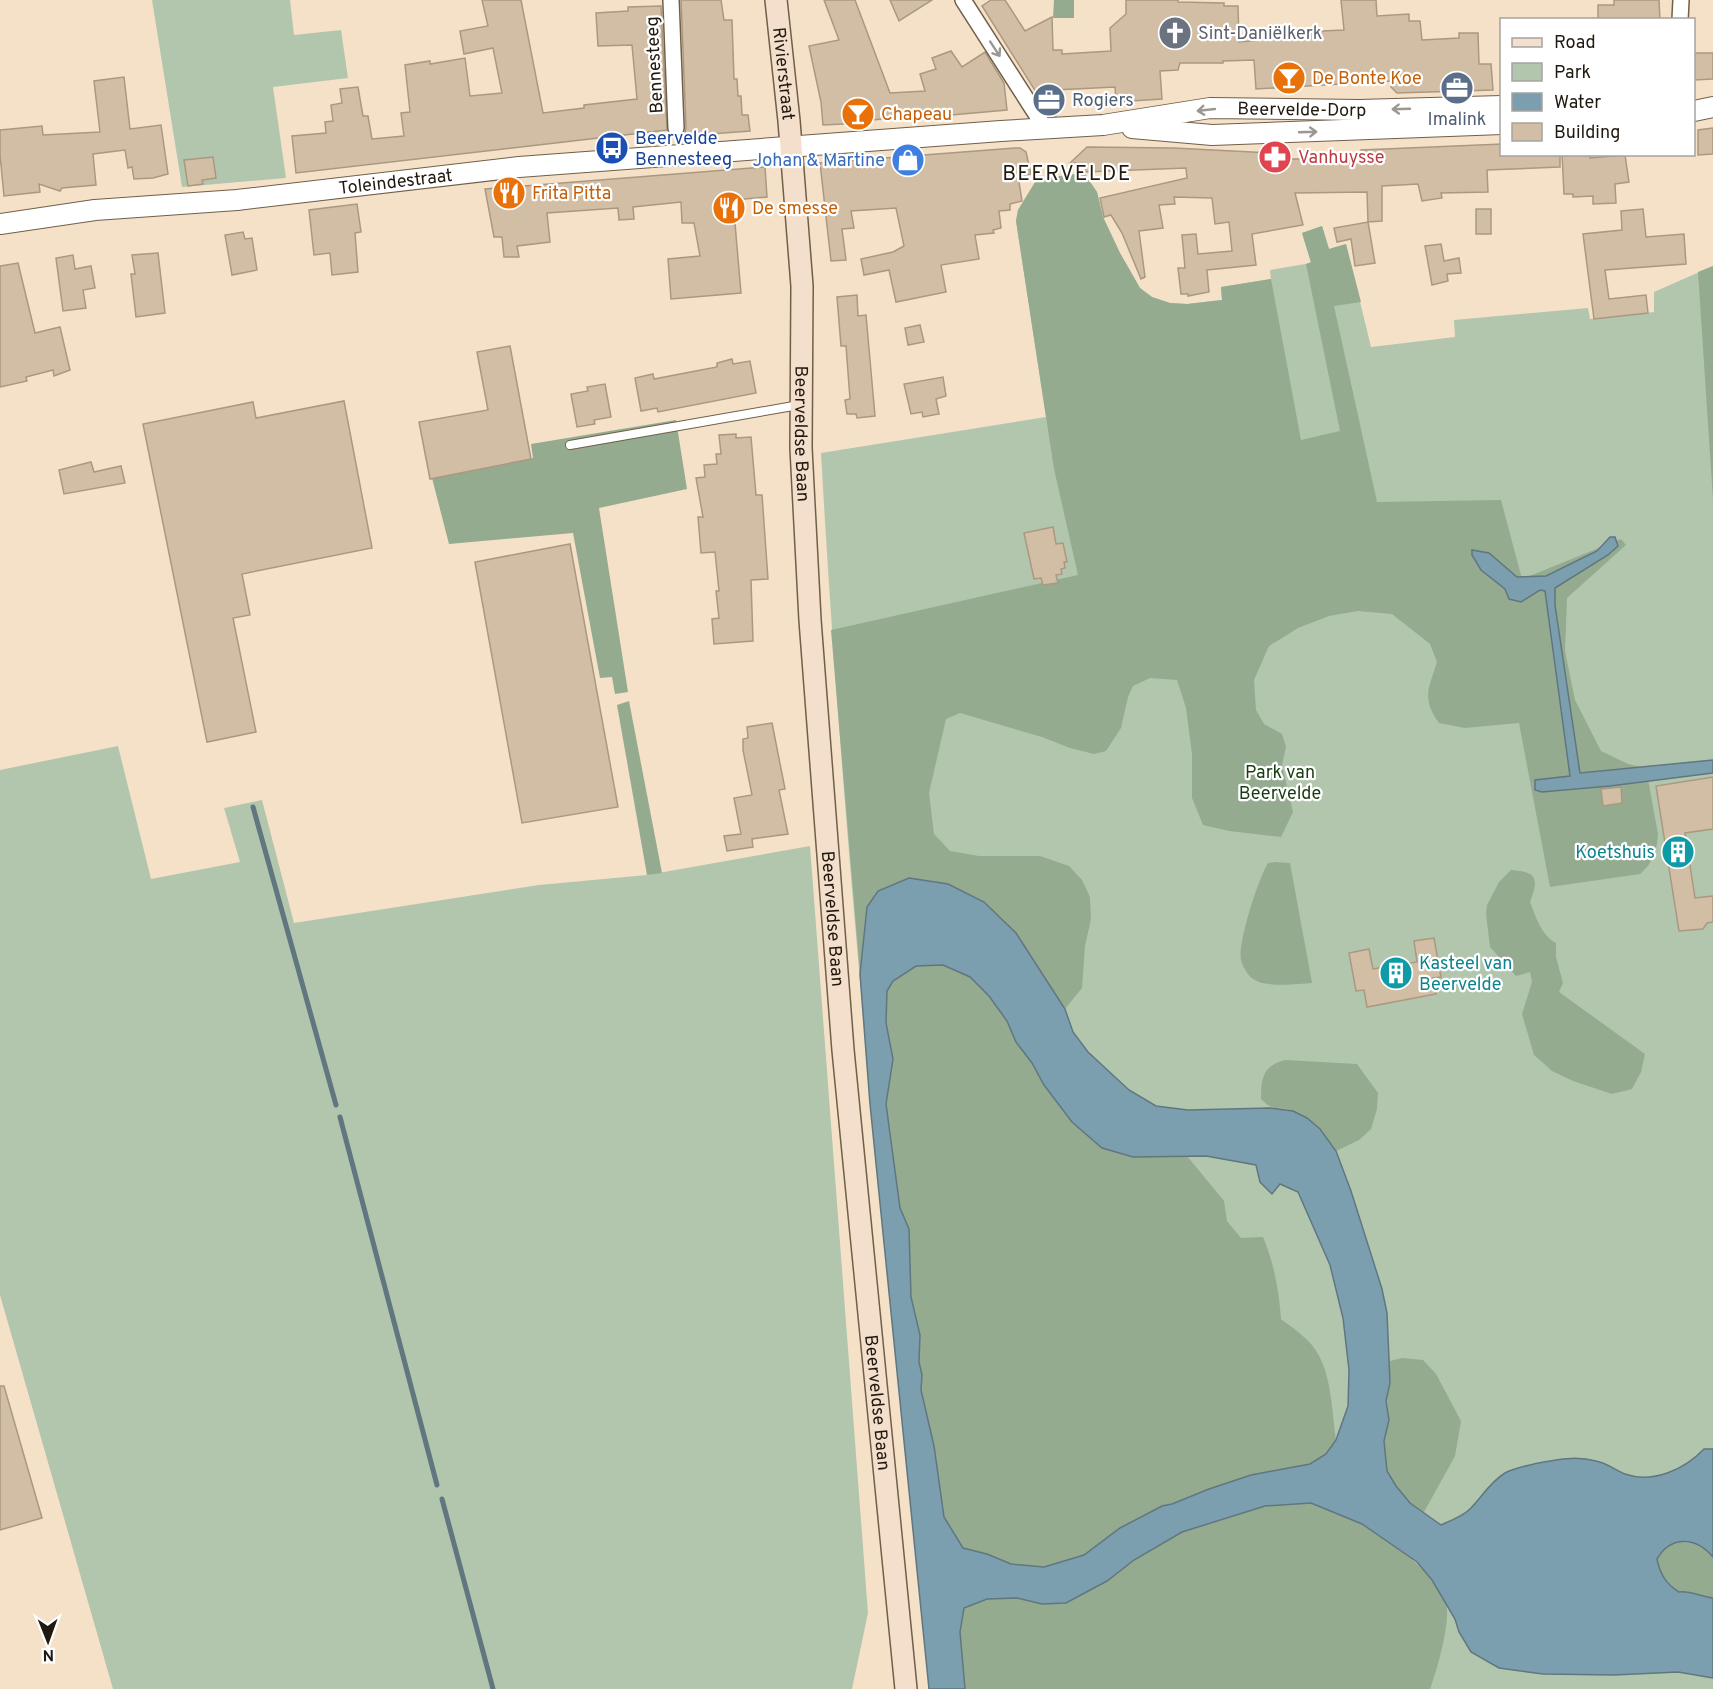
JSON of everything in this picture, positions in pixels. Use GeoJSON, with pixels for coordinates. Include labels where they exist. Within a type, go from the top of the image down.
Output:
{"type":"FeatureCollection","features":[{"type":"Feature","properties":{"kind":"main road","name":"Rivierstraat"},"geometry":{"type":"LineString","coordinates":[[776,0],[791,146]]}},
{"type":"Feature","properties":{"kind":"main road","name":"Beerveldse Baan"},"geometry":{"type":"LineString","coordinates":[[791,146],[802,286],[801,404],[810,620],[843,1050],[906,1689]]}},
{"type":"Feature","properties":{"kind":"street","name":"Bennesteeg"},"geometry":{"type":"LineString","coordinates":[[671,0],[676,128]]}},
{"type":"Feature","properties":{"kind":"street"},"geometry":{"type":"LineString","coordinates":[[963,0],[1045,128]]}},
{"type":"Feature","properties":{"kind":"street"},"geometry":{"type":"LineString","coordinates":[[1680,18],[1681,0]]}},
{"type":"Feature","properties":{"kind":"street"},"geometry":{"type":"LineString","coordinates":[[1695,102],[1713,102]]}},
{"type":"Feature","properties":{"kind":"street","name":"Beervelde-Dorp"},"geometry":{"type":"LineString","coordinates":[[791,146],[1103,125],[1210,108],[1359,110],[1500,106]]}},
{"type":"Feature","properties":{"kind":"street"},"geometry":{"type":"LineString","coordinates":[[1695,111],[1713,107]]}},
{"type":"Feature","properties":{"kind":"street","name":"Beervelde-Dorp"},"geometry":{"type":"LineString","coordinates":[[1103,125],[1212,135],[1500,124]]}},
{"type":"Feature","properties":{"kind":"street","name":"Toleindestraat"},"geometry":{"type":"LineString","coordinates":[[0,224],[95,210],[237,200],[519,167],[791,146]]}},
{"type":"Feature","properties":{"kind":"lane"},"geometry":{"type":"LineString","coordinates":[[570,446],[801,404]]}},
{"type":"Feature","properties":{"kind":"green space"},"geometry":{"type":"Polygon","coordinates":[[[152,0],[290,0],[294,35],[341,30],[348,78],[273,87],[286,178],[182,187],[152,0]]]}},
{"type":"Feature","properties":{"kind":"green space"},"geometry":{"type":"Polygon","coordinates":[[[1054,0],[1074,0],[1074,18],[1053,18],[1054,0]]]}},
{"type":"Feature","properties":{"kind":"green space","name":"Park van Beervelde"},"geometry":{"type":"Polygon","coordinates":[[[1084,173],[1097,192],[1103,217],[1140,288],[1152,297],[1170,303],[1187,304],[1222,300],[1221,287],[1271,279],[1270,270],[1311,263],[1302,233],[1322,226],[1329,249],[1346,244],[1371,347],[1455,337],[1454,320],[1588,308],[1590,319],[1654,312],[1654,292],[1713,266],[1713,1689],[929,1689],[854,917],[821,453],[1046,417],[1016,221],[1018,210],[1037,179],[1084,173]]]}},
{"type":"Feature","properties":{"kind":"green space"},"geometry":{"type":"Polygon","coordinates":[[[1084,173],[1097,192],[1103,217],[1120,253],[1140,288],[1152,297],[1170,303],[1187,304],[1222,300],[1221,287],[1271,279],[1301,440],[1340,431],[1306,264],[1311,262],[1302,233],[1322,226],[1329,249],[1346,244],[1361,302],[1334,306],[1377,502],[1501,500],[1522,579],[1621,539],[1626,545],[1567,598],[1565,651],[1575,700],[1601,751],[1628,764],[1646,768],[1658,834],[1654,856],[1640,874],[1550,887],[1519,723],[1465,728],[1439,723],[1428,700],[1429,686],[1437,662],[1430,644],[1392,614],[1358,611],[1329,616],[1298,628],[1269,646],[1254,680],[1256,710],[1264,724],[1282,734],[1286,747],[1282,765],[1293,812],[1281,837],[1229,831],[1203,825],[1192,798],[1192,754],[1186,708],[1177,680],[1150,678],[1133,686],[1121,728],[1106,751],[1094,754],[960,713],[946,719],[929,793],[934,834],[950,851],[979,856],[1040,856],[1069,866],[1082,880],[1090,897],[1091,919],[1085,946],[1082,988],[1065,1009],[1016,933],[984,902],[865,929],[860,974],[831,630],[1078,575],[1054,469],[1016,221],[1018,210],[1037,179],[1084,173]]]}},
{"type":"Feature","properties":{"kind":"green space"},"geometry":{"type":"Polygon","coordinates":[[[1713,266],[1713,500],[1698,272],[1713,266]]]}},
{"type":"Feature","properties":{"kind":"green space"},"geometry":{"type":"Polygon","coordinates":[[[676,420],[687,489],[599,508],[628,692],[615,694],[612,677],[600,678],[573,533],[449,544],[432,478],[533,458],[531,444],[676,420]]]}},
{"type":"Feature","properties":{"kind":"green space"},"geometry":{"type":"Polygon","coordinates":[[[629,701],[662,873],[647,875],[617,705],[629,701]]]}},
{"type":"Feature","properties":{"kind":"green space"},"geometry":{"type":"Polygon","coordinates":[[[118,746],[151,879],[240,862],[224,808],[262,800],[294,923],[539,885],[647,875],[810,846],[868,1613],[852,1689],[113,1689],[0,1295],[0,770],[118,746]]]}},
{"type":"Feature","properties":{"kind":"green space"},"geometry":{"type":"Polygon","coordinates":[[[1268,863],[1290,863],[1312,983],[1282,985],[1259,982],[1249,975],[1242,962],[1242,940],[1254,896],[1268,863]]]}},
{"type":"Feature","properties":{"kind":"green space"},"geometry":{"type":"Polygon","coordinates":[[[1511,870],[1526,872],[1534,878],[1530,902],[1546,935],[1556,943],[1556,957],[1563,983],[1559,992],[1645,1054],[1641,1072],[1632,1089],[1612,1094],[1573,1081],[1552,1071],[1534,1055],[1522,1014],[1532,982],[1530,972],[1516,976],[1490,947],[1487,905],[1499,882],[1511,870]]]}},
{"type":"Feature","properties":{"kind":"green space"},"geometry":{"type":"Polygon","coordinates":[[[943,965],[970,977],[989,996],[1007,1021],[1016,1042],[1032,1063],[1044,1085],[1072,1122],[1102,1148],[1133,1157],[1187,1156],[1224,1201],[1227,1221],[1241,1238],[1263,1237],[1275,1277],[1281,1319],[1311,1344],[1326,1374],[1336,1440],[1326,1454],[1310,1464],[1251,1475],[1162,1506],[1120,1528],[1084,1555],[1044,1567],[1011,1564],[987,1554],[963,1548],[944,1517],[934,1446],[921,1390],[920,1335],[911,1297],[909,1230],[900,1208],[886,1104],[893,1059],[886,1023],[887,991],[893,982],[916,966],[943,965]]]}},
{"type":"Feature","properties":{"kind":"green space"},"geometry":{"type":"Polygon","coordinates":[[[1285,1060],[1357,1064],[1378,1093],[1377,1109],[1371,1129],[1359,1140],[1336,1151],[1318,1129],[1307,1120],[1290,1110],[1274,1108],[1266,1104],[1261,1099],[1265,1074],[1272,1066],[1285,1060]]]}},
{"type":"Feature","properties":{"kind":"green space"},"geometry":{"type":"Polygon","coordinates":[[[1402,1358],[1423,1360],[1436,1374],[1461,1421],[1455,1456],[1424,1512],[1410,1503],[1387,1471],[1384,1441],[1389,1420],[1386,1401],[1390,1383],[1390,1361],[1402,1358]]]}},
{"type":"Feature","properties":{"kind":"green space"},"geometry":{"type":"Polygon","coordinates":[[[1311,1503],[1357,1521],[1385,1538],[1423,1569],[1441,1592],[1446,1603],[1447,1622],[1430,1689],[965,1689],[960,1632],[964,1608],[987,1599],[1017,1598],[1042,1604],[1107,1581],[1134,1560],[1182,1532],[1265,1506],[1311,1503]]]}},
{"type":"Feature","properties":{"kind":"green space"},"geometry":{"type":"Polygon","coordinates":[[[1677,1542],[1696,1545],[1713,1557],[1713,1598],[1684,1593],[1664,1578],[1657,1559],[1664,1547],[1677,1542]]]}},
{"type":"Feature","properties":{"kind":"water"},"geometry":{"type":"Polygon","coordinates":[[[1610,537],[1615,537],[1618,546],[1608,555],[1555,588],[1555,605],[1580,773],[1713,760],[1713,773],[1542,792],[1535,790],[1535,780],[1570,776],[1545,591],[1540,590],[1521,602],[1509,599],[1505,589],[1481,570],[1472,555],[1472,550],[1489,553],[1517,577],[1546,576],[1597,551],[1610,537]]]}},
{"type":"Feature","properties":{"kind":"water"},"geometry":{"type":"Polygon","coordinates":[[[909,878],[948,884],[984,902],[1016,933],[1065,1009],[1073,1032],[1088,1052],[1129,1090],[1156,1106],[1188,1110],[1270,1108],[1293,1111],[1307,1118],[1320,1129],[1336,1151],[1351,1191],[1382,1289],[1387,1313],[1390,1383],[1386,1401],[1389,1420],[1384,1441],[1387,1471],[1410,1503],[1441,1525],[1467,1512],[1490,1485],[1505,1473],[1520,1468],[1573,1458],[1604,1463],[1636,1477],[1657,1476],[1688,1463],[1704,1449],[1713,1449],[1713,1557],[1699,1546],[1684,1542],[1669,1546],[1657,1559],[1664,1578],[1674,1589],[1713,1598],[1713,1678],[1678,1672],[1614,1675],[1543,1674],[1499,1668],[1471,1652],[1432,1580],[1417,1562],[1362,1524],[1311,1503],[1265,1506],[1182,1532],[1134,1560],[1107,1581],[1066,1603],[1042,1604],[1017,1598],[987,1599],[964,1608],[960,1632],[965,1689],[929,1689],[870,1104],[860,974],[867,907],[878,891],[909,878]],[[943,965],[916,966],[893,981],[887,991],[886,1023],[893,1059],[886,1104],[900,1208],[909,1229],[911,1297],[920,1335],[921,1390],[934,1446],[944,1517],[963,1548],[987,1554],[1011,1564],[1044,1567],[1084,1555],[1120,1528],[1162,1506],[1251,1475],[1310,1464],[1326,1454],[1336,1440],[1348,1406],[1349,1370],[1343,1318],[1330,1265],[1298,1192],[1280,1184],[1272,1194],[1260,1182],[1256,1165],[1206,1156],[1133,1157],[1102,1148],[1072,1122],[1016,1042],[1007,1021],[989,996],[970,977],[943,965]]]}},
{"type":"Feature","properties":{"kind":"building"},"geometry":{"type":"Polygon","coordinates":[[[482,0],[521,0],[543,113],[584,108],[584,105],[637,99],[632,45],[598,46],[596,13],[628,11],[628,7],[661,6],[667,130],[296,173],[292,136],[326,133],[325,122],[333,121],[331,105],[342,103],[340,89],[358,87],[363,116],[368,116],[372,139],[404,136],[401,113],[410,112],[405,65],[430,61],[430,64],[465,58],[470,96],[502,93],[493,48],[464,54],[460,31],[488,26],[482,0]]]}},
{"type":"Feature","properties":{"kind":"building"},"geometry":{"type":"Polygon","coordinates":[[[681,0],[721,0],[724,20],[732,20],[734,79],[737,79],[738,96],[741,96],[742,115],[748,115],[750,131],[684,136],[686,128],[681,0]]]}},
{"type":"Feature","properties":{"kind":"building"},"geometry":{"type":"Polygon","coordinates":[[[824,0],[855,0],[890,93],[925,91],[920,74],[936,69],[932,58],[951,51],[962,67],[985,52],[1004,83],[1007,110],[929,117],[928,113],[872,120],[865,123],[823,125],[821,102],[809,46],[839,40],[824,0]]]}},
{"type":"Feature","properties":{"kind":"building"},"geometry":{"type":"Polygon","coordinates":[[[890,0],[932,0],[899,21],[890,0]]]}},
{"type":"Feature","properties":{"kind":"building"},"geometry":{"type":"Polygon","coordinates":[[[991,0],[1005,0],[1025,31],[1052,17],[1053,50],[1062,50],[1062,54],[1111,51],[1110,28],[1126,14],[1126,0],[1178,0],[1178,2],[1224,3],[1224,6],[1238,6],[1239,42],[1300,37],[1300,32],[1344,30],[1341,0],[1376,0],[1377,16],[1409,14],[1409,21],[1420,21],[1422,40],[1459,38],[1459,33],[1478,33],[1479,64],[1491,64],[1493,90],[1397,93],[1391,87],[1391,81],[1256,89],[1254,60],[1180,63],[1178,70],[1160,71],[1162,99],[1116,102],[1115,87],[1054,90],[1056,116],[1051,116],[982,6],[991,0]]]}},
{"type":"Feature","properties":{"kind":"building"},"geometry":{"type":"Polygon","coordinates":[[[1614,0],[1659,0],[1660,18],[1598,18],[1598,5],[1614,5],[1614,0]]]}},
{"type":"Feature","properties":{"kind":"building"},"geometry":{"type":"Polygon","coordinates":[[[1695,53],[1713,53],[1713,79],[1695,80],[1695,53]]]}},
{"type":"Feature","properties":{"kind":"building"},"geometry":{"type":"Polygon","coordinates":[[[124,77],[130,129],[161,125],[168,174],[134,179],[132,167],[128,168],[125,150],[93,154],[96,185],[62,188],[60,191],[39,184],[40,192],[4,196],[0,130],[42,126],[43,135],[100,132],[94,81],[124,77]]]}},
{"type":"Feature","properties":{"kind":"building"},"geometry":{"type":"Polygon","coordinates":[[[1713,128],[1713,154],[1698,155],[1698,130],[1713,128]]]}},
{"type":"Feature","properties":{"kind":"building"},"geometry":{"type":"Polygon","coordinates":[[[1500,144],[1500,156],[1560,156],[1560,167],[1487,170],[1488,192],[1441,193],[1442,198],[1422,201],[1418,184],[1382,186],[1382,221],[1368,222],[1367,192],[1295,193],[1303,225],[1252,234],[1256,265],[1207,270],[1209,292],[1188,296],[1188,294],[1181,294],[1178,268],[1185,268],[1182,235],[1196,234],[1198,254],[1232,251],[1229,222],[1215,224],[1212,198],[1174,197],[1175,204],[1159,205],[1163,228],[1139,231],[1145,277],[1141,279],[1122,233],[1111,215],[1104,217],[1100,198],[1187,178],[1186,168],[1085,172],[1085,163],[1070,163],[1087,147],[1174,148],[1290,154],[1290,159],[1362,159],[1361,150],[1500,144]]]}},
{"type":"Feature","properties":{"kind":"building"},"geometry":{"type":"Polygon","coordinates":[[[1020,148],[1026,152],[1031,174],[1018,176],[1022,201],[1010,204],[1010,210],[999,211],[1001,228],[993,230],[994,233],[975,235],[979,259],[941,265],[946,292],[896,302],[889,270],[864,275],[861,259],[893,252],[904,246],[896,208],[851,211],[854,228],[842,229],[846,260],[831,261],[820,163],[1020,148]]]}},
{"type":"Feature","properties":{"kind":"building"},"geometry":{"type":"Polygon","coordinates":[[[1562,156],[1590,156],[1590,158],[1625,156],[1629,182],[1615,184],[1616,203],[1593,204],[1593,196],[1573,197],[1573,194],[1564,194],[1562,156]]]}},
{"type":"Feature","properties":{"kind":"building"},"geometry":{"type":"Polygon","coordinates":[[[213,157],[216,178],[202,180],[203,184],[188,186],[184,160],[213,157]]]}},
{"type":"Feature","properties":{"kind":"building"},"geometry":{"type":"Polygon","coordinates":[[[765,167],[767,197],[733,200],[741,293],[671,299],[668,259],[700,256],[694,223],[682,223],[681,202],[633,207],[634,219],[619,220],[618,208],[547,213],[550,242],[517,246],[519,257],[504,257],[502,237],[494,237],[485,189],[765,167]]]}},
{"type":"Feature","properties":{"kind":"building"},"geometry":{"type":"Polygon","coordinates":[[[357,204],[361,232],[355,233],[358,272],[332,275],[330,253],[314,255],[309,210],[357,204]]]}},
{"type":"Feature","properties":{"kind":"building"},"geometry":{"type":"Polygon","coordinates":[[[1476,209],[1491,209],[1491,234],[1476,234],[1476,209]]]}},
{"type":"Feature","properties":{"kind":"building"},"geometry":{"type":"Polygon","coordinates":[[[1643,209],[1646,237],[1684,234],[1686,264],[1605,270],[1609,299],[1646,295],[1648,313],[1594,319],[1583,234],[1622,230],[1621,211],[1643,209]]]}},
{"type":"Feature","properties":{"kind":"building"},"geometry":{"type":"Polygon","coordinates":[[[1368,222],[1375,263],[1355,266],[1351,239],[1337,242],[1334,228],[1368,222]]]}},
{"type":"Feature","properties":{"kind":"building"},"geometry":{"type":"Polygon","coordinates":[[[243,232],[245,239],[252,238],[257,270],[232,275],[225,235],[243,232]]]}},
{"type":"Feature","properties":{"kind":"building"},"geometry":{"type":"Polygon","coordinates":[[[1441,244],[1444,261],[1459,258],[1461,273],[1447,274],[1448,281],[1432,285],[1425,246],[1441,244]]]}},
{"type":"Feature","properties":{"kind":"building"},"geometry":{"type":"Polygon","coordinates":[[[158,253],[165,313],[136,317],[131,274],[135,274],[132,255],[158,253]]]}},
{"type":"Feature","properties":{"kind":"building"},"geometry":{"type":"Polygon","coordinates":[[[73,255],[75,269],[91,266],[95,288],[83,290],[86,308],[63,311],[56,258],[73,255]]]}},
{"type":"Feature","properties":{"kind":"building"},"geometry":{"type":"Polygon","coordinates":[[[18,263],[35,333],[60,327],[70,370],[54,376],[53,370],[26,377],[27,381],[0,387],[0,266],[18,263]]]}},
{"type":"Feature","properties":{"kind":"building"},"geometry":{"type":"Polygon","coordinates":[[[857,295],[858,316],[866,315],[875,416],[857,418],[856,414],[847,414],[845,400],[850,399],[846,346],[841,346],[837,297],[857,295]]]}},
{"type":"Feature","properties":{"kind":"building"},"geometry":{"type":"Polygon","coordinates":[[[920,325],[924,342],[908,345],[905,328],[920,325]]]}},
{"type":"Feature","properties":{"kind":"building"},"geometry":{"type":"Polygon","coordinates":[[[510,346],[531,459],[430,479],[419,422],[488,410],[477,352],[510,346]]]}},
{"type":"Feature","properties":{"kind":"building"},"geometry":{"type":"Polygon","coordinates":[[[732,359],[733,364],[750,361],[756,393],[658,412],[657,408],[641,411],[635,378],[653,374],[654,379],[717,367],[717,363],[732,359]]]}},
{"type":"Feature","properties":{"kind":"building"},"geometry":{"type":"Polygon","coordinates":[[[943,377],[946,396],[936,399],[939,414],[923,417],[922,412],[911,414],[904,384],[943,377]]]}},
{"type":"Feature","properties":{"kind":"building"},"geometry":{"type":"Polygon","coordinates":[[[605,384],[611,417],[594,420],[595,424],[577,427],[571,394],[588,391],[587,387],[605,384]]]}},
{"type":"Feature","properties":{"kind":"building"},"geometry":{"type":"Polygon","coordinates":[[[344,401],[372,548],[242,574],[250,615],[233,618],[256,732],[207,742],[143,424],[253,402],[256,418],[344,401]]]}},
{"type":"Feature","properties":{"kind":"building"},"geometry":{"type":"Polygon","coordinates":[[[736,434],[736,438],[751,437],[756,495],[762,495],[768,579],[751,580],[753,641],[714,644],[712,619],[719,618],[715,552],[701,553],[698,517],[703,517],[696,478],[705,477],[704,465],[717,464],[716,454],[721,454],[719,435],[736,434]]]}},
{"type":"Feature","properties":{"kind":"building"},"geometry":{"type":"Polygon","coordinates":[[[91,462],[94,472],[121,466],[125,483],[64,494],[59,470],[91,462]]]}},
{"type":"Feature","properties":{"kind":"building"},"geometry":{"type":"Polygon","coordinates":[[[1053,527],[1056,544],[1063,543],[1067,562],[1064,562],[1065,568],[1061,569],[1062,574],[1056,575],[1058,583],[1043,585],[1041,578],[1034,579],[1024,533],[1053,527]]]}},
{"type":"Feature","properties":{"kind":"building"},"geometry":{"type":"Polygon","coordinates":[[[570,544],[618,807],[522,823],[475,562],[570,544]]]}},
{"type":"Feature","properties":{"kind":"building"},"geometry":{"type":"Polygon","coordinates":[[[772,723],[785,789],[779,790],[788,834],[752,839],[753,847],[727,851],[724,836],[741,834],[734,798],[752,795],[743,750],[743,739],[748,738],[747,727],[772,723]]]}},
{"type":"Feature","properties":{"kind":"building","name":"Koetshuis"},"geometry":{"type":"Polygon","coordinates":[[[1713,777],[1713,829],[1685,833],[1695,898],[1713,896],[1713,922],[1707,923],[1703,929],[1679,931],[1656,786],[1713,777]]]}},
{"type":"Feature","properties":{"kind":"building"},"geometry":{"type":"Polygon","coordinates":[[[1621,787],[1622,803],[1603,806],[1601,789],[1621,787]]]}},
{"type":"Feature","properties":{"kind":"building","name":"Kasteel van Beervelde"},"geometry":{"type":"Polygon","coordinates":[[[1434,938],[1441,977],[1433,978],[1436,994],[1367,1007],[1364,990],[1356,991],[1349,953],[1369,949],[1373,969],[1417,962],[1414,941],[1434,938]]]}},
{"type":"Feature","properties":{"kind":"building"},"geometry":{"type":"Polygon","coordinates":[[[0,1386],[4,1386],[42,1518],[0,1530],[0,1386]]]}},
{"type":"Feature","properties":{"kind":"waterway"},"geometry":{"type":"LineString","coordinates":[[253,807],[336,1105]]}},
{"type":"Feature","properties":{"kind":"waterway"},"geometry":{"type":"LineString","coordinates":[[340,1117],[437,1485]]}},
{"type":"Feature","properties":{"kind":"waterway"},"geometry":{"type":"LineString","coordinates":[[442,1499],[493,1689]]}},
{"type":"Feature","properties":{"kind":"place","name":"Sint-Daniëlkerk"},"geometry":{"type":"Point","coordinates":[1175,33]}},
{"type":"Feature","properties":{"kind":"place","name":"De Bonte Koe"},"geometry":{"type":"Point","coordinates":[1289,78]}},
{"type":"Feature","properties":{"kind":"place","name":"Imalink"},"geometry":{"type":"Point","coordinates":[1457,88]}},
{"type":"Feature","properties":{"kind":"place","name":"Rogiers"},"geometry":{"type":"Point","coordinates":[1049,100]}},
{"type":"Feature","properties":{"kind":"place","name":"Chapeau"},"geometry":{"type":"Point","coordinates":[858,114]}},
{"type":"Feature","properties":{"kind":"place","name":"Beervelde Bennesteeg"},"geometry":{"type":"Point","coordinates":[612,148]}},
{"type":"Feature","properties":{"kind":"place","name":"Vanhuysse"},"geometry":{"type":"Point","coordinates":[1275,157]}},
{"type":"Feature","properties":{"kind":"place","name":"Johan & Martine"},"geometry":{"type":"Point","coordinates":[908,160]}},
{"type":"Feature","properties":{"kind":"place","name":"Frita Pitta"},"geometry":{"type":"Point","coordinates":[509,193]}},
{"type":"Feature","properties":{"kind":"place","name":"De smesse"},"geometry":{"type":"Point","coordinates":[729,208]}},
{"type":"Feature","properties":{"kind":"place","name":"Koetshuis"},"geometry":{"type":"Point","coordinates":[1678,852]}},
{"type":"Feature","properties":{"kind":"place","name":"Kasteel van Beervelde"},"geometry":{"type":"Point","coordinates":[1396,973]}},
{"type":"Feature","properties":{"kind":"district","name":"BEERVELDE"},"geometry":{"type":"Point","coordinates":[1067,173]}}]}
